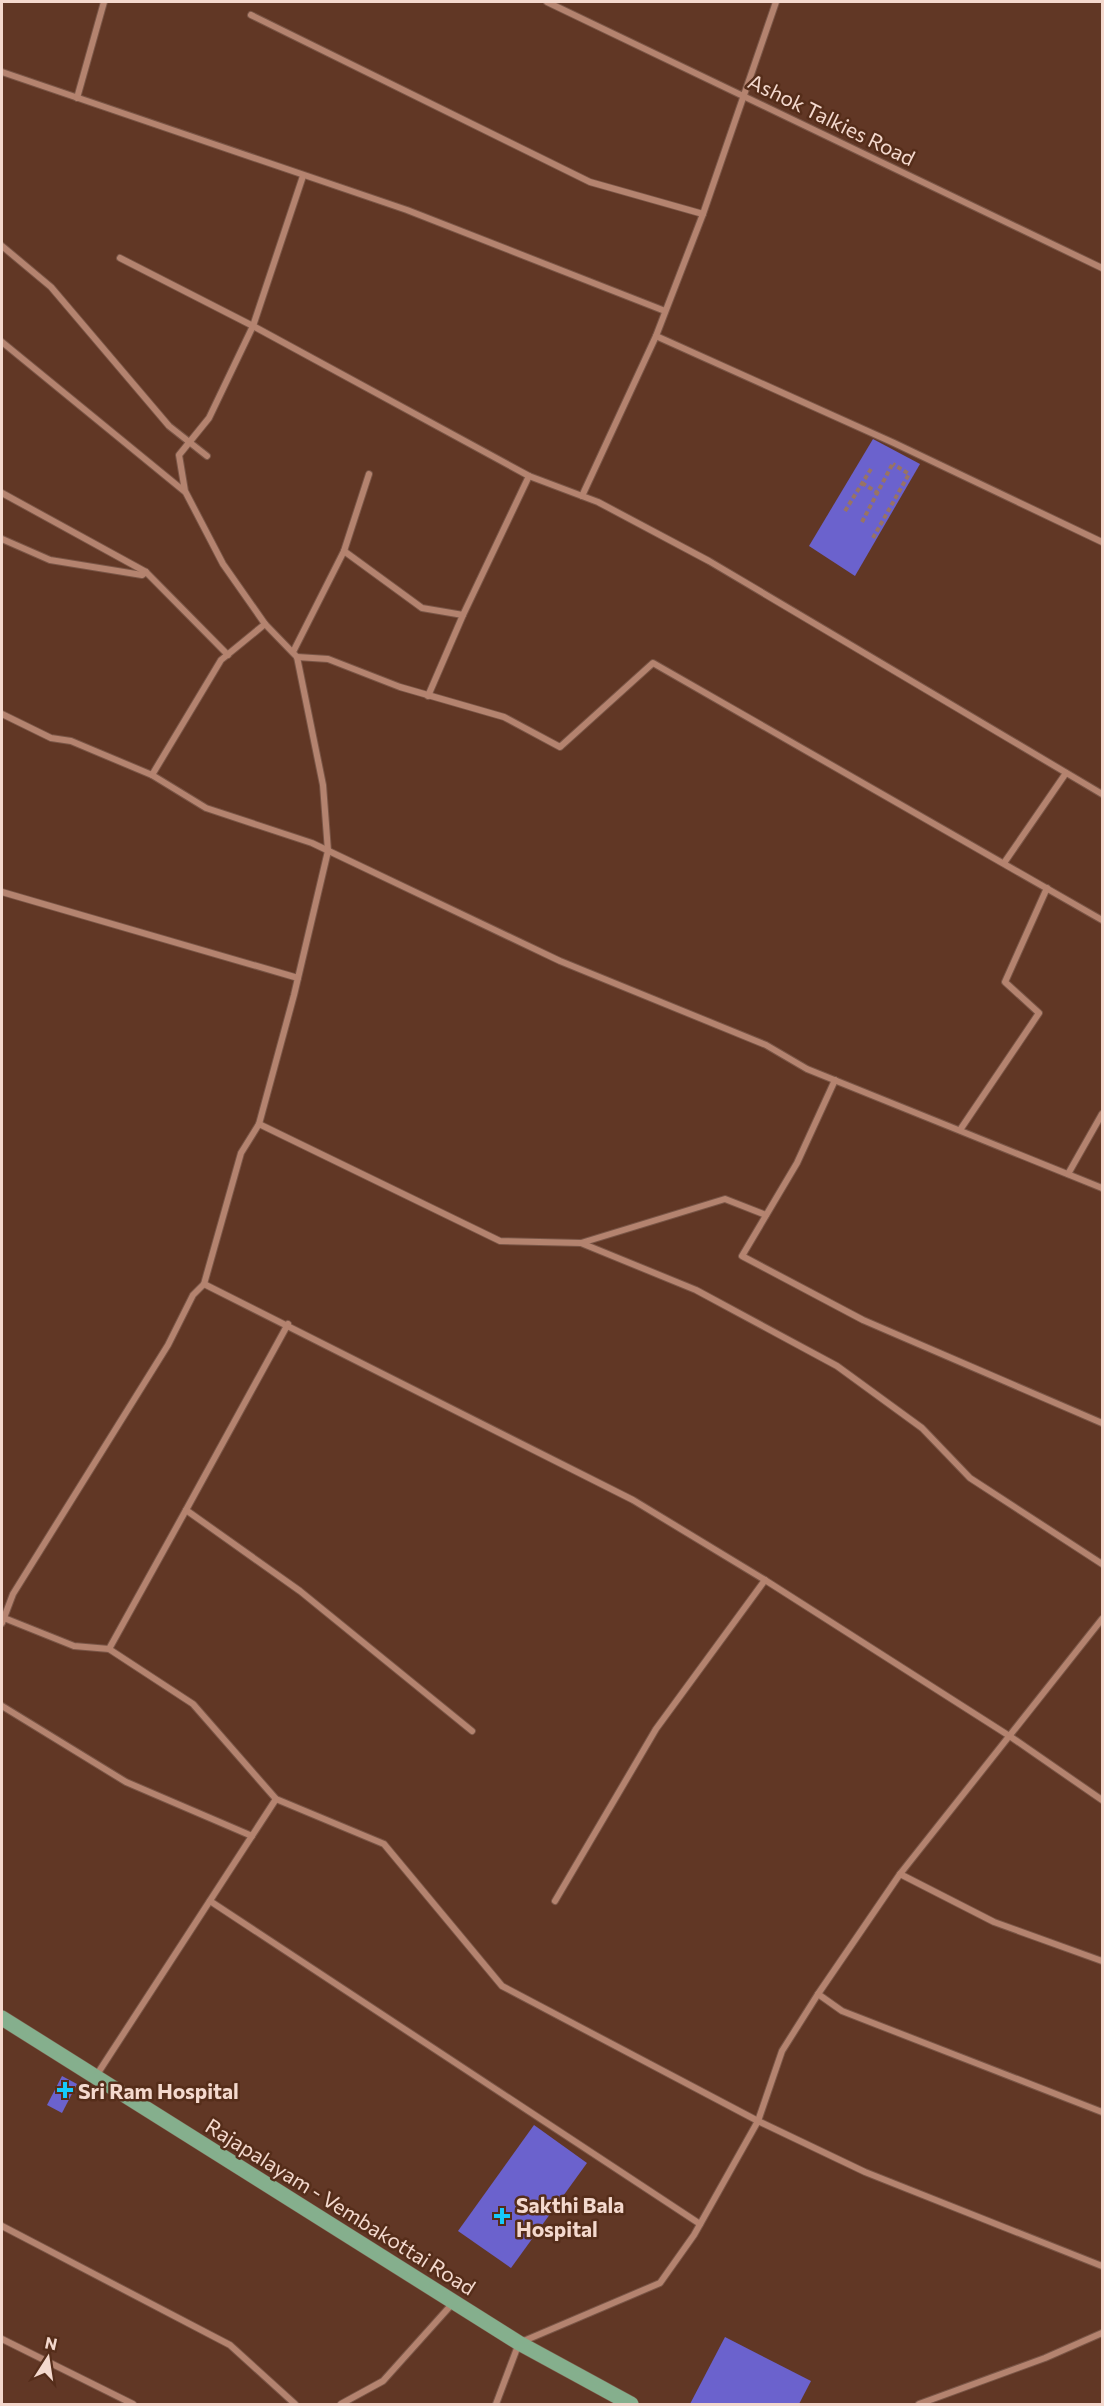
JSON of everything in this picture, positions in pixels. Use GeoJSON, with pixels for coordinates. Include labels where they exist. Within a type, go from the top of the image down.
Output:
{"type":"FeatureCollection","features":[{"type":"Feature","properties":{"kind":"main road","name":"Rajapalayam - Vembakottai Road"},"geometry":{"type":"LineString","coordinates":[[2,2018],[519,2343],[631,2404]]}},
{"type":"Feature","properties":{"kind":"street"},"geometry":{"type":"LineString","coordinates":[[77,98],[104,2]]}},
{"type":"Feature","properties":{"kind":"street","name":"Ashok Talkies Road"},"geometry":{"type":"LineString","coordinates":[[547,2],[744,94],[1102,268]]}},
{"type":"Feature","properties":{"kind":"street"},"geometry":{"type":"LineString","coordinates":[[582,496],[656,336],[703,214],[776,2]]}},
{"type":"Feature","properties":{"kind":"street"},"geometry":{"type":"LineString","coordinates":[[250,15],[590,182],[703,214]]}},
{"type":"Feature","properties":{"kind":"street"},"geometry":{"type":"LineString","coordinates":[[2,72],[407,210],[665,311]]}},
{"type":"Feature","properties":{"kind":"street"},"geometry":{"type":"LineString","coordinates":[[303,176],[253,326],[209,418],[179,455],[184,491],[223,564],[265,624],[295,654],[323,785],[328,851],[298,978],[259,1124],[242,1153],[204,1284],[193,1295],[168,1345],[13,1594],[3,1620],[74,1646],[109,1649],[193,1704],[276,1799],[384,1844],[502,1986],[758,2121],[865,2172],[1102,2266]]}},
{"type":"Feature","properties":{"kind":"street"},"geometry":{"type":"LineString","coordinates":[[2,246],[51,287],[169,426],[207,456]]}},
{"type":"Feature","properties":{"kind":"street"},"geometry":{"type":"LineString","coordinates":[[120,258],[253,326],[529,476],[582,496],[709,561],[1102,794]]}},
{"type":"Feature","properties":{"kind":"street"},"geometry":{"type":"LineString","coordinates":[[656,336],[902,447],[1102,542]]}},
{"type":"Feature","properties":{"kind":"street"},"geometry":{"type":"LineString","coordinates":[[2,342],[184,491]]}},
{"type":"Feature","properties":{"kind":"street"},"geometry":{"type":"LineString","coordinates":[[295,654],[344,551],[369,474]]}},
{"type":"Feature","properties":{"kind":"street"},"geometry":{"type":"LineString","coordinates":[[429,696],[463,615],[529,476]]}},
{"type":"Feature","properties":{"kind":"street"},"geometry":{"type":"LineString","coordinates":[[2,493],[146,572],[228,655]]}},
{"type":"Feature","properties":{"kind":"street"},"geometry":{"type":"LineString","coordinates":[[2,539],[50,560],[142,575],[146,572]]}},
{"type":"Feature","properties":{"kind":"street"},"geometry":{"type":"LineString","coordinates":[[344,551],[422,608],[463,615]]}},
{"type":"Feature","properties":{"kind":"street"},"geometry":{"type":"LineString","coordinates":[[152,774],[220,660],[265,624]]}},
{"type":"Feature","properties":{"kind":"street"},"geometry":{"type":"LineString","coordinates":[[295,654],[328,659],[400,687],[504,717],[560,747],[653,663],[1102,920]]}},
{"type":"Feature","properties":{"kind":"street"},"geometry":{"type":"LineString","coordinates":[[2,714],[51,738],[71,741],[152,774],[206,808],[312,843],[560,961],[766,1045],[807,1069],[1102,1188]]}},
{"type":"Feature","properties":{"kind":"street"},"geometry":{"type":"LineString","coordinates":[[1004,863],[1066,772]]}},
{"type":"Feature","properties":{"kind":"street"},"geometry":{"type":"LineString","coordinates":[[960,1130],[1039,1013],[1005,982],[1047,888]]}},
{"type":"Feature","properties":{"kind":"street"},"geometry":{"type":"LineString","coordinates":[[2,892],[298,978]]}},
{"type":"Feature","properties":{"kind":"street"},"geometry":{"type":"LineString","coordinates":[[835,1080],[797,1163],[742,1256],[863,1320],[1102,1423]]}},
{"type":"Feature","properties":{"kind":"street"},"geometry":{"type":"LineString","coordinates":[[1068,1174],[1102,1114]]}},
{"type":"Feature","properties":{"kind":"street"},"geometry":{"type":"LineString","coordinates":[[259,1124],[500,1241],[580,1243],[725,1199],[766,1215]]}},
{"type":"Feature","properties":{"kind":"street"},"geometry":{"type":"LineString","coordinates":[[580,1243],[696,1290],[837,1366],[922,1428],[970,1478],[1102,1564]]}},
{"type":"Feature","properties":{"kind":"street"},"geometry":{"type":"LineString","coordinates":[[204,1284],[288,1324],[633,1500],[765,1580],[1011,1737],[1102,1800]]}},
{"type":"Feature","properties":{"kind":"street"},"geometry":{"type":"LineString","coordinates":[[109,1649],[288,1324]]}},
{"type":"Feature","properties":{"kind":"street"},"geometry":{"type":"LineString","coordinates":[[186,1510],[300,1591],[472,1731]]}},
{"type":"Feature","properties":{"kind":"street"},"geometry":{"type":"LineString","coordinates":[[555,1901],[656,1728],[765,1580]]}},
{"type":"Feature","properties":{"kind":"street"},"geometry":{"type":"LineString","coordinates":[[496,2404],[519,2343],[660,2283],[700,2224],[758,2121],[782,2051],[818,1994],[900,1874],[1011,1737],[1102,1619]]}},
{"type":"Feature","properties":{"kind":"street"},"geometry":{"type":"LineString","coordinates":[[2,1706],[126,1782],[252,1836]]}},
{"type":"Feature","properties":{"kind":"street"},"geometry":{"type":"LineString","coordinates":[[96,2077],[276,1799]]}},
{"type":"Feature","properties":{"kind":"street"},"geometry":{"type":"LineString","coordinates":[[900,1874],[994,1922],[1102,1961]]}},
{"type":"Feature","properties":{"kind":"street"},"geometry":{"type":"LineString","coordinates":[[210,1901],[700,2224]]}},
{"type":"Feature","properties":{"kind":"street"},"geometry":{"type":"LineString","coordinates":[[818,1994],[842,2011],[1102,2112]]}},
{"type":"Feature","properties":{"kind":"street"},"geometry":{"type":"LineString","coordinates":[[2,2226],[230,2345],[295,2404]]}},
{"type":"Feature","properties":{"kind":"street"},"geometry":{"type":"LineString","coordinates":[[341,2404],[383,2381],[454,2302]]}},
{"type":"Feature","properties":{"kind":"street"},"geometry":{"type":"LineString","coordinates":[[919,2404],[1045,2358],[1102,2333]]}},
{"type":"Feature","properties":{"kind":"street"},"geometry":{"type":"LineString","coordinates":[[2,2338],[133,2404]]}},
{"type":"Feature","properties":{"kind":"path"},"geometry":{"type":"LineString","coordinates":[[862,522],[902,447]]}},
{"type":"Feature","properties":{"kind":"path"},"geometry":{"type":"LineString","coordinates":[[873,538],[909,474],[893,464]]}},
{"type":"Feature","properties":{"kind":"path"},"geometry":{"type":"LineString","coordinates":[[845,509],[871,469]]}},
{"type":"Feature","properties":{"kind":"path"},"geometry":{"type":"LineString","coordinates":[[861,483],[878,493]]}},
{"type":"Feature","properties":{"kind":"building"},"geometry":{"type":"Polygon","coordinates":[[[873,439],[920,464],[855,576],[809,546],[873,439]]]}},
{"type":"Feature","properties":{"kind":"building"},"geometry":{"type":"Polygon","coordinates":[[[62,2076],[77,2084],[62,2113],[47,2105],[62,2076]]]}},
{"type":"Feature","properties":{"kind":"building"},"geometry":{"type":"Polygon","coordinates":[[[534,2125],[587,2163],[511,2268],[458,2231],[534,2125]]]}},
{"type":"Feature","properties":{"kind":"building"},"geometry":{"type":"Polygon","coordinates":[[[725,2337],[811,2381],[799,2404],[690,2404],[725,2337]]]}},
{"type":"Feature","properties":{"kind":"place","name":"Sri Ram Hospital"},"geometry":{"type":"Point","coordinates":[65,2090]}},
{"type":"Feature","properties":{"kind":"place","name":"Sakthi Bala Hospital"},"geometry":{"type":"Point","coordinates":[502,2216]}}]}
